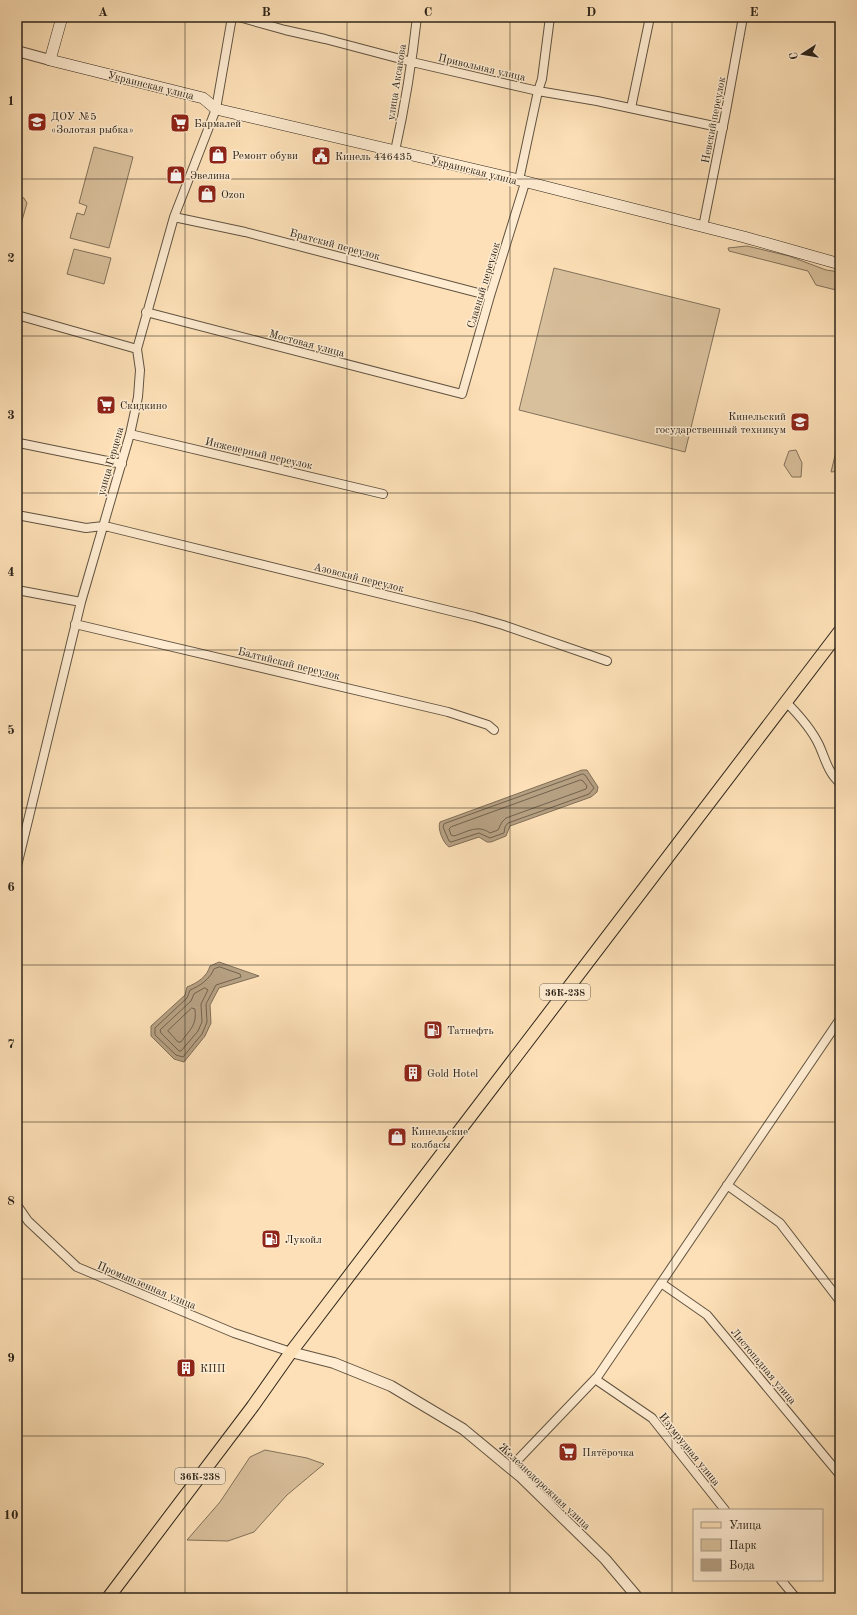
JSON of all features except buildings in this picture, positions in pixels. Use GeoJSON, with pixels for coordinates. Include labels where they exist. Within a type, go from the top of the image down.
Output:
{"type":"FeatureCollection","features":[{"type":"Feature","properties":{"kind":"main road"},"geometry":{"type":"LineString","coordinates":[[50,60],[62,17]]}},
{"type":"Feature","properties":{"kind":"main road","name":"Украинская улица"},"geometry":{"type":"LineString","coordinates":[[50,60],[203,98],[216,109],[395,150],[744,237],[840,264]]}},
{"type":"Feature","properties":{"kind":"main road","name":"36К-238"},"geometry":{"type":"LineString","coordinates":[[108,1598],[253,1406],[291,1352],[840,631]]}},
{"type":"Feature","properties":{"kind":"street","name":"улица Герцена"},"geometry":{"type":"LineString","coordinates":[[17,866],[75,624],[130,434],[138,397],[140,370],[137,349],[146,312],[174,217],[216,109],[232,17]]}},
{"type":"Feature","properties":{"kind":"street","name":"Привольная улица"},"geometry":{"type":"LineString","coordinates":[[239,17],[412,62],[538,91],[631,108],[723,128]]}},
{"type":"Feature","properties":{"kind":"street","name":"улица Аксакова"},"geometry":{"type":"LineString","coordinates":[[395,150],[404,110],[412,62],[417,17]]}},
{"type":"Feature","properties":{"kind":"street","name":"Славный переулок"},"geometry":{"type":"LineString","coordinates":[[462,394],[522,182],[538,91],[542,79],[550,17]]}},
{"type":"Feature","properties":{"kind":"street"},"geometry":{"type":"LineString","coordinates":[[631,108],[650,17]]}},
{"type":"Feature","properties":{"kind":"street","name":"Невский переулок"},"geometry":{"type":"LineString","coordinates":[[703,227],[743,17]]}},
{"type":"Feature","properties":{"kind":"street","name":"Украинская улица"},"geometry":{"type":"LineString","coordinates":[[17,51],[50,60]]}},
{"type":"Feature","properties":{"kind":"street","name":"Братский переулок"},"geometry":{"type":"LineString","coordinates":[[174,217],[245,232],[490,296]]}},
{"type":"Feature","properties":{"kind":"street","name":"Мостовая улица"},"geometry":{"type":"LineString","coordinates":[[146,312],[462,394]]}},
{"type":"Feature","properties":{"kind":"street"},"geometry":{"type":"LineString","coordinates":[[17,315],[137,349]]}},
{"type":"Feature","properties":{"kind":"street","name":"Инженерный переулок"},"geometry":{"type":"LineString","coordinates":[[130,434],[383,494]]}},
{"type":"Feature","properties":{"kind":"street"},"geometry":{"type":"LineString","coordinates":[[18,442],[122,464]]}},
{"type":"Feature","properties":{"kind":"street","name":"Азовский переулок"},"geometry":{"type":"LineString","coordinates":[[17,515],[86,528],[103,526],[475,617],[503,625],[607,661]]}},
{"type":"Feature","properties":{"kind":"street"},"geometry":{"type":"LineString","coordinates":[[17,590],[81,602]]}},
{"type":"Feature","properties":{"kind":"street","name":"Балтийский переулок"},"geometry":{"type":"LineString","coordinates":[[75,624],[448,712],[488,725],[494,730]]}},
{"type":"Feature","properties":{"kind":"street"},"geometry":{"type":"LineString","coordinates":[[786,702],[802,717],[818,744],[833,777],[840,783]]}},
{"type":"Feature","properties":{"kind":"street"},"geometry":{"type":"LineString","coordinates":[[510,1468],[595,1379],[840,1019]]}},
{"type":"Feature","properties":{"kind":"street"},"geometry":{"type":"LineString","coordinates":[[727,1185],[780,1223],[840,1301]]}},
{"type":"Feature","properties":{"kind":"street","name":"Промышленная улица"},"geometry":{"type":"LineString","coordinates":[[17,1205],[28,1221],[77,1267],[234,1332],[291,1352]]}},
{"type":"Feature","properties":{"kind":"street","name":"Листопадная улица"},"geometry":{"type":"LineString","coordinates":[[661,1283],[707,1315],[840,1475]]}},
{"type":"Feature","properties":{"kind":"street","name":"Железнодорожная улица"},"geometry":{"type":"LineString","coordinates":[[291,1352],[334,1363],[391,1386],[463,1429],[510,1468],[605,1559],[638,1598]]}},
{"type":"Feature","properties":{"kind":"street","name":"Изумрудная улица"},"geometry":{"type":"LineString","coordinates":[[595,1379],[652,1418],[724,1509]]}},
{"type":"Feature","properties":{"kind":"street"},"geometry":{"type":"LineString","coordinates":[[782,1581],[796,1598]]}},
{"type":"Feature","properties":{"kind":"green space"},"geometry":{"type":"Polygon","coordinates":[[[94,147],[133,157],[109,248],[70,238],[77,213],[84,215],[87,206],[79,203],[94,147]]]}},
{"type":"Feature","properties":{"kind":"green space"},"geometry":{"type":"Polygon","coordinates":[[[17,196],[24,198],[27,203],[17,238],[17,196]]]}},
{"type":"Feature","properties":{"kind":"green space"},"geometry":{"type":"Polygon","coordinates":[[[747,246],[789,256],[826,270],[840,272],[840,291],[816,285],[808,271],[729,251],[728,248],[747,246]]]}},
{"type":"Feature","properties":{"kind":"green space"},"geometry":{"type":"Polygon","coordinates":[[[74,249],[111,258],[104,284],[67,274],[74,249]]]}},
{"type":"Feature","properties":{"kind":"green space"},"geometry":{"type":"Polygon","coordinates":[[[554,268],[720,309],[685,452],[519,410],[554,268]]]}},
{"type":"Feature","properties":{"kind":"green space"},"geometry":{"type":"Polygon","coordinates":[[[840,436],[840,471],[831,472],[839,439],[840,436]]]}},
{"type":"Feature","properties":{"kind":"green space"},"geometry":{"type":"Polygon","coordinates":[[[796,450],[802,463],[801,477],[792,477],[784,465],[789,451],[796,450]]]}},
{"type":"Feature","properties":{"kind":"green space"},"geometry":{"type":"Polygon","coordinates":[[[265,1450],[307,1458],[324,1464],[287,1495],[254,1532],[228,1541],[187,1540],[220,1502],[250,1457],[265,1450]]]}},
{"type":"Feature","properties":{"kind":"water"},"geometry":{"type":"Polygon","coordinates":[[[582,770],[587,770],[598,787],[597,792],[591,797],[510,826],[506,836],[491,842],[487,842],[479,837],[449,847],[443,839],[439,828],[440,822],[582,770]]]}},
{"type":"Feature","properties":{"kind":"water"},"geometry":{"type":"Polygon","coordinates":[[[219,962],[259,976],[219,988],[210,1005],[211,1023],[205,1036],[184,1062],[174,1059],[151,1036],[151,1026],[185,995],[187,987],[201,979],[207,973],[210,966],[219,962]]]}},
{"type":"Feature","properties":{"kind":"place","name":"ДОУ №5 «Золотая рыбка»"},"geometry":{"type":"Point","coordinates":[37,122]}},
{"type":"Feature","properties":{"kind":"place","name":"Бармалей"},"geometry":{"type":"Point","coordinates":[180,123]}},
{"type":"Feature","properties":{"kind":"place","name":"Ремонт обуви"},"geometry":{"type":"Point","coordinates":[218,155]}},
{"type":"Feature","properties":{"kind":"place","name":"Кинель 446435"},"geometry":{"type":"Point","coordinates":[321,156]}},
{"type":"Feature","properties":{"kind":"place","name":"Эвелина"},"geometry":{"type":"Point","coordinates":[176,175]}},
{"type":"Feature","properties":{"kind":"place","name":"Ozon"},"geometry":{"type":"Point","coordinates":[207,194]}},
{"type":"Feature","properties":{"kind":"place","name":"Скидкино"},"geometry":{"type":"Point","coordinates":[106,405]}},
{"type":"Feature","properties":{"kind":"place","name":"Кинельский государственный техникум"},"geometry":{"type":"Point","coordinates":[800,422]}},
{"type":"Feature","properties":{"kind":"place","name":"Татнефть"},"geometry":{"type":"Point","coordinates":[433,1030]}},
{"type":"Feature","properties":{"kind":"place","name":"Gold Hotel"},"geometry":{"type":"Point","coordinates":[413,1073]}},
{"type":"Feature","properties":{"kind":"place","name":"Кинельские колбасы"},"geometry":{"type":"Point","coordinates":[397,1137]}},
{"type":"Feature","properties":{"kind":"place","name":"Лукойл"},"geometry":{"type":"Point","coordinates":[271,1239]}},
{"type":"Feature","properties":{"kind":"place","name":"КПП"},"geometry":{"type":"Point","coordinates":[186,1368]}},
{"type":"Feature","properties":{"kind":"place","name":"Пятёрочка"},"geometry":{"type":"Point","coordinates":[568,1452]}}]}
